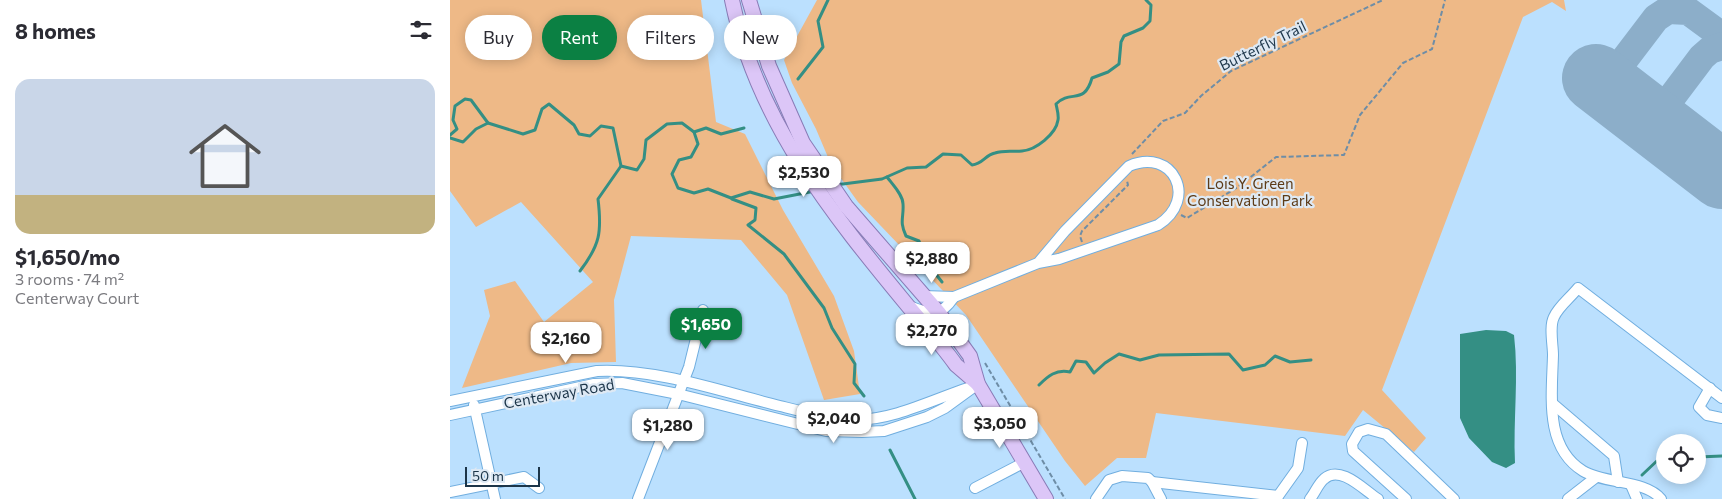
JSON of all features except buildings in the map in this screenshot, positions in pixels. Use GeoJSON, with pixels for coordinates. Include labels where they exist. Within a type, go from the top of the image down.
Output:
{"type":"FeatureCollection","features":[{"type":"Feature","properties":{"kind":"main road"},"geometry":{"type":"LineString","coordinates":[[732,0],[740,34],[770,114],[803,170],[830,208],[956,365],[978,384]]}},
{"type":"Feature","properties":{"kind":"main road"},"geometry":{"type":"LineString","coordinates":[[749,0],[760,40],[780,94],[819,169],[846,206],[939,313],[970,356],[978,384],[1046,499]]}},
{"type":"Feature","properties":{"kind":"street"},"geometry":{"type":"LineString","coordinates":[[923,296],[954,297],[1038,263],[1059,259],[1158,225],[1174,212],[1180,195],[1172,173],[1162,164],[1137,162],[1124,171],[1065,231],[1038,263]]}},
{"type":"Feature","properties":{"kind":"street"},"geometry":{"type":"LineString","coordinates":[[1661,499],[1653,491],[1595,478],[1581,470],[1568,458],[1558,443],[1553,424],[1552,403],[1553,318],[1578,288],[1722,398]]}},
{"type":"Feature","properties":{"kind":"street"},"geometry":{"type":"LineString","coordinates":[[908,306],[924,312],[939,313],[947,307],[954,297]]}},
{"type":"Feature","properties":{"kind":"street"},"geometry":{"type":"LineString","coordinates":[[638,499],[683,382],[703,310]]}},
{"type":"Feature","properties":{"kind":"street","name":"Centerway Road"},"geometry":{"type":"LineString","coordinates":[[450,401],[597,371],[620,370],[683,382],[813,415],[855,420],[896,413],[978,384]]}},
{"type":"Feature","properties":{"kind":"street","name":"Centerway Road"},"geometry":{"type":"LineString","coordinates":[[450,415],[594,384],[622,383],[678,394],[826,431],[884,431],[927,417],[945,408],[978,384]]}},
{"type":"Feature","properties":{"kind":"street"},"geometry":{"type":"LineString","coordinates":[[1710,388],[1699,407],[1707,415],[1722,418]]}},
{"type":"Feature","properties":{"kind":"street"},"geometry":{"type":"LineString","coordinates":[[472,396],[494,499]]}},
{"type":"Feature","properties":{"kind":"street"},"geometry":{"type":"LineString","coordinates":[[1552,403],[1614,456],[1618,482]]}},
{"type":"Feature","properties":{"kind":"street"},"geometry":{"type":"LineString","coordinates":[[1406,499],[1353,451],[1352,444],[1359,432],[1368,430],[1386,434],[1454,499]]}},
{"type":"Feature","properties":{"kind":"street"},"geometry":{"type":"LineString","coordinates":[[1096,499],[1106,484],[1113,478],[1141,476],[1152,482],[1277,497],[1298,468],[1302,443]]}},
{"type":"Feature","properties":{"kind":"street"},"geometry":{"type":"LineString","coordinates":[[975,488],[1025,462]]}},
{"type":"Feature","properties":{"kind":"street"},"geometry":{"type":"LineString","coordinates":[[1310,499],[1323,480],[1332,474],[1341,474],[1378,499]]}},
{"type":"Feature","properties":{"kind":"street"},"geometry":{"type":"LineString","coordinates":[[450,492],[524,477],[539,488]]}},
{"type":"Feature","properties":{"kind":"street"},"geometry":{"type":"LineString","coordinates":[[1568,499],[1595,478]]}},
{"type":"Feature","properties":{"kind":"street"},"geometry":{"type":"LineString","coordinates":[[1152,482],[1161,499]]}},
{"type":"Feature","properties":{"kind":"street"},"geometry":{"type":"LineString","coordinates":[[1630,485],[1637,499]]}},
{"type":"Feature","properties":{"kind":"path","name":"Butterfly Trail"},"geometry":{"type":"LineString","coordinates":[[1129,157],[1163,121],[1185,113],[1201,96],[1231,71],[1383,0]]}},
{"type":"Feature","properties":{"kind":"path"},"geometry":{"type":"LineString","coordinates":[[1174,212],[1188,218],[1238,187],[1276,157],[1344,155],[1360,115],[1403,63],[1432,50],[1445,0]]}},
{"type":"Feature","properties":{"kind":"path"},"geometry":{"type":"LineString","coordinates":[[1083,247],[1081,233],[1128,185],[1127,179]]}},
{"type":"Feature","properties":{"kind":"path"},"geometry":{"type":"LineString","coordinates":[[982,358],[1065,499]]}},
{"type":"Feature","properties":{"kind":"green space"},"geometry":{"type":"Polygon","coordinates":[[[450,0],[701,0],[703,15],[627,15],[627,60],[708,60],[716,122],[745,134],[783,210],[834,296],[854,351],[860,394],[824,400],[787,295],[741,240],[631,236],[614,300],[616,362],[571,363],[462,388],[490,316],[484,290],[515,281],[544,322],[593,282],[521,202],[476,227],[450,191],[450,0]]]}},
{"type":"Feature","properties":{"kind":"green space","name":"Lois Y. Green Conservation Park"},"geometry":{"type":"Polygon","coordinates":[[[817,0],[1564,0],[1566,11],[1552,2],[1523,17],[1382,390],[1426,438],[1414,452],[1363,410],[1345,436],[1156,413],[1146,458],[1117,458],[1085,486],[1065,461],[966,315],[858,202],[830,162],[816,129],[792,83],[784,60],[797,60],[797,36],[817,0]]]}},
{"type":"Feature","properties":{"kind":"shaded area"},"geometry":{"type":"Polygon","coordinates":[[[1486,330],[1506,331],[1514,335],[1516,367],[1515,463],[1506,468],[1492,462],[1469,438],[1460,418],[1460,334],[1486,330]]]}},
{"type":"Feature","properties":{"kind":"waterway"},"geometry":{"type":"LineString","coordinates":[[798,79],[823,47],[818,21],[828,0]]}},
{"type":"Feature","properties":{"kind":"waterway"},"geometry":{"type":"LineString","coordinates":[[835,185],[882,179],[907,168],[926,167],[943,154],[961,155],[972,165],[995,153],[1033,148],[1054,131],[1058,120],[1056,104],[1067,98],[1081,95],[1089,87],[1092,78],[1108,72],[1119,64],[1121,42],[1124,36],[1143,28],[1150,21],[1151,5],[1146,0]]}},
{"type":"Feature","properties":{"kind":"waterway"},"geometry":{"type":"LineString","coordinates":[[450,135],[457,129],[453,120],[455,106],[465,99],[471,100],[488,123]]}},
{"type":"Feature","properties":{"kind":"waterway"},"geometry":{"type":"LineString","coordinates":[[450,138],[463,142],[476,129],[488,123],[523,134],[535,130],[542,109],[549,104],[574,125],[579,134],[590,136],[601,126],[613,128],[621,166],[637,170],[644,159],[646,140],[667,124],[682,123],[694,132],[698,144],[691,157],[679,160],[672,174],[678,188],[694,193],[708,189],[731,198],[750,192],[774,199],[815,191]]}},
{"type":"Feature","properties":{"kind":"waterway"},"geometry":{"type":"LineString","coordinates":[[694,132],[706,128],[721,134],[744,128]]}},
{"type":"Feature","properties":{"kind":"waterway"},"geometry":{"type":"LineString","coordinates":[[580,271],[592,253],[598,238],[600,221],[598,199],[621,166]]}},
{"type":"Feature","properties":{"kind":"waterway"},"geometry":{"type":"LineString","coordinates":[[887,177],[903,201],[902,223],[906,236],[919,241],[927,263],[942,282]]}},
{"type":"Feature","properties":{"kind":"waterway"},"geometry":{"type":"LineString","coordinates":[[732,199],[756,208],[755,220],[748,225],[784,254],[824,308],[832,328],[855,364],[854,383],[864,396]]}},
{"type":"Feature","properties":{"kind":"waterway"},"geometry":{"type":"LineString","coordinates":[[1039,385],[1053,374],[1065,371],[1070,372],[1076,361],[1086,362],[1094,373],[1119,354],[1140,360],[1159,355],[1229,354],[1243,370],[1265,365],[1275,356],[1290,362],[1311,360]]}},
{"type":"Feature","properties":{"kind":"waterway"},"geometry":{"type":"LineString","coordinates":[[890,450],[915,499]]}},
{"type":"Feature","properties":{"kind":"waterway"},"geometry":{"type":"LineString","coordinates":[[1706,457],[1722,456]]}},
{"type":"Feature","properties":{"kind":"waterway"},"geometry":{"type":"LineString","coordinates":[[1642,475],[1656,462]]}},
{"type":"Feature","properties":{"kind":"taxiway"},"geometry":{"type":"LineString","coordinates":[[1605,85],[1656,18],[1668,10],[1688,11],[1722,36]]}},
{"type":"Feature","properties":{"kind":"taxiway"},"geometry":{"type":"LineString","coordinates":[[1653,122],[1702,57],[1710,50],[1722,46]]}},
{"type":"Feature","properties":{"kind":"runway"},"geometry":{"type":"LineString","coordinates":[[1596,78],[1722,175]]}}]}
